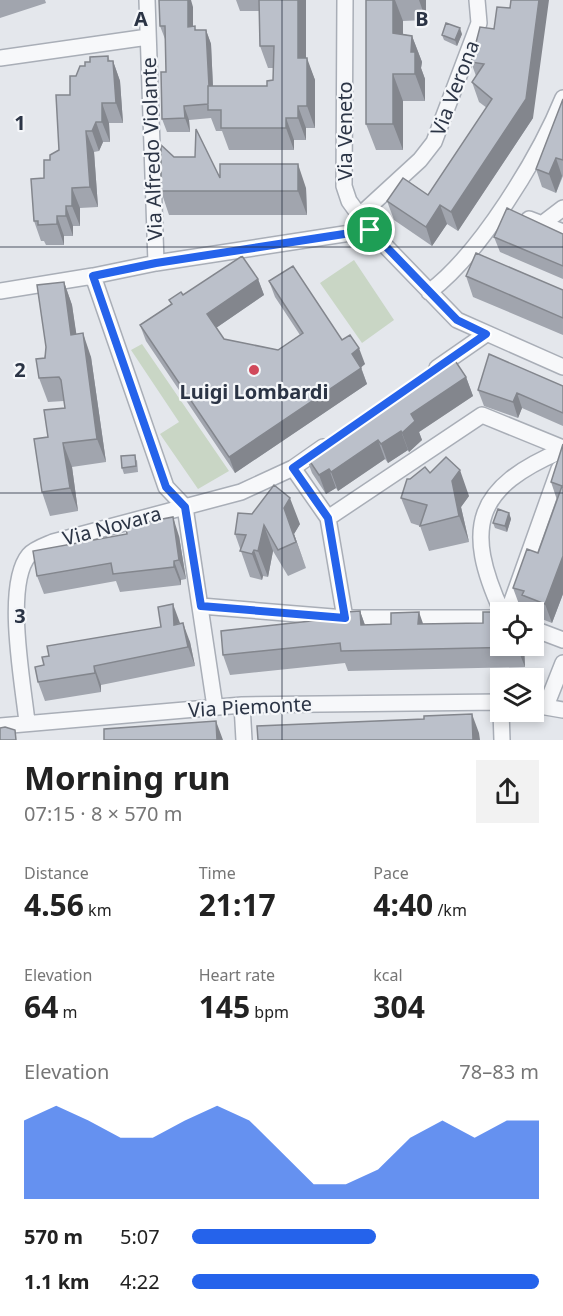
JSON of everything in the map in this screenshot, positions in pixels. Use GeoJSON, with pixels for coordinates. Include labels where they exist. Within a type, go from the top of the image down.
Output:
{"type":"FeatureCollection","features":[{"type":"Feature","properties":{"kind":"street","name":"Via Alfredo Violante"},"geometry":{"type":"LineString","coordinates":[[147,0],[156,263]]}},
{"type":"Feature","properties":{"kind":"street","name":"Via Veneto"},"geometry":{"type":"LineString","coordinates":[[345,0],[344,186],[349,201],[370,230],[457,320],[563,367]]}},
{"type":"Feature","properties":{"kind":"street","name":"Via Verona"},"geometry":{"type":"LineString","coordinates":[[359,216],[420,160],[434,142],[479,23],[477,0]]}},
{"type":"Feature","properties":{"kind":"street"},"geometry":{"type":"LineString","coordinates":[[0,58],[148,37]]}},
{"type":"Feature","properties":{"kind":"street"},"geometry":{"type":"LineString","coordinates":[[429,292],[474,255],[500,208],[546,139],[563,98]]}},
{"type":"Feature","properties":{"kind":"street"},"geometry":{"type":"LineString","coordinates":[[500,208],[563,232]]}},
{"type":"Feature","properties":{"kind":"street"},"geometry":{"type":"LineString","coordinates":[[542,224],[563,208]]}},
{"type":"Feature","properties":{"kind":"street"},"geometry":{"type":"LineString","coordinates":[[0,291],[156,263],[370,230]]}},
{"type":"Feature","properties":{"kind":"street"},"geometry":{"type":"LineString","coordinates":[[93,276],[166,487],[185,507],[215,707]]}},
{"type":"Feature","properties":{"kind":"street"},"geometry":{"type":"LineString","coordinates":[[425,377],[486,334]]}},
{"type":"Feature","properties":{"kind":"street"},"geometry":{"type":"LineString","coordinates":[[328,518],[482,415],[563,449]]}},
{"type":"Feature","properties":{"kind":"street","name":"Via Novara"},"geometry":{"type":"LineString","coordinates":[[27,722],[8,601],[30,554],[53,542],[241,492],[293,468],[340,435]]}},
{"type":"Feature","properties":{"kind":"street"},"geometry":{"type":"LineString","coordinates":[[498,602],[482,556],[481,523],[485,509],[492,497],[517,474],[563,449]]}},
{"type":"Feature","properties":{"kind":"street"},"geometry":{"type":"LineString","coordinates":[[512,602],[563,457]]}},
{"type":"Feature","properties":{"kind":"street"},"geometry":{"type":"LineString","coordinates":[[293,468],[328,518],[345,618]]}},
{"type":"Feature","properties":{"kind":"street"},"geometry":{"type":"LineString","coordinates":[[201,606],[345,618],[490,618]]}},
{"type":"Feature","properties":{"kind":"street"},"geometry":{"type":"LineString","coordinates":[[544,633],[563,640]]}},
{"type":"Feature","properties":{"kind":"street"},"geometry":{"type":"LineString","coordinates":[[544,698],[563,663]]}},
{"type":"Feature","properties":{"kind":"street","name":"Via Piemonte"},"geometry":{"type":"LineString","coordinates":[[0,726],[242,705],[490,703]]}},
{"type":"Feature","properties":{"kind":"street"},"geometry":{"type":"LineString","coordinates":[[242,705],[244,740]]}},
{"type":"Feature","properties":{"kind":"street"},"geometry":{"type":"LineString","coordinates":[[544,706],[563,710]]}},
{"type":"Feature","properties":{"kind":"street"},"geometry":{"type":"LineString","coordinates":[[501,722],[502,740]]}},
{"type":"Feature","properties":{"kind":"green space"},"geometry":{"type":"Polygon","coordinates":[[[354,260],[394,320],[362,343],[320,283],[354,260]]]}},
{"type":"Feature","properties":{"kind":"green space"},"geometry":{"type":"Polygon","coordinates":[[[142,344],[229,471],[198,489],[160,434],[179,422],[131,350],[142,344]]]}},
{"type":"Feature","properties":{"kind":"building"},"geometry":{"type":"Polygon","coordinates":[[[159,0],[188,0],[188,27],[195,26],[195,30],[206,30],[208,104],[184,106],[185,118],[162,119],[161,72],[166,72],[165,26],[160,26],[159,0]]]}},
{"type":"Feature","properties":{"kind":"building"},"geometry":{"type":"Polygon","coordinates":[[[259,0],[298,0],[298,58],[307,58],[307,106],[298,106],[298,118],[286,118],[286,128],[221,128],[221,110],[208,110],[208,86],[267,86],[267,81],[273,80],[274,46],[260,46],[259,0]]]}},
{"type":"Feature","properties":{"kind":"building"},"geometry":{"type":"Polygon","coordinates":[[[366,0],[393,0],[393,33],[412,36],[411,52],[415,52],[415,74],[393,74],[393,124],[366,124],[366,0]]]}},
{"type":"Feature","properties":{"kind":"building"},"geometry":{"type":"Polygon","coordinates":[[[511,0],[539,0],[526,99],[451,212],[440,205],[426,227],[387,201],[403,178],[428,195],[492,99],[472,82],[484,64],[471,62],[480,27],[494,29],[497,7],[510,8],[511,0]]]}},
{"type":"Feature","properties":{"kind":"building"},"geometry":{"type":"Polygon","coordinates":[[[446,23],[460,28],[455,40],[442,35],[446,23]]]}},
{"type":"Feature","properties":{"kind":"building"},"geometry":{"type":"Polygon","coordinates":[[[108,56],[108,61],[113,61],[116,103],[102,103],[102,122],[96,122],[92,131],[86,131],[90,187],[72,188],[72,206],[66,206],[66,216],[57,216],[57,224],[38,225],[38,221],[34,221],[31,179],[44,178],[44,160],[50,160],[50,155],[59,150],[56,95],[70,95],[70,76],[76,76],[80,66],[85,66],[85,62],[90,62],[90,57],[108,56]]]}},
{"type":"Feature","properties":{"kind":"building"},"geometry":{"type":"Polygon","coordinates":[[[563,99],[563,160],[556,158],[549,174],[536,169],[563,99]]]}},
{"type":"Feature","properties":{"kind":"building"},"geometry":{"type":"Polygon","coordinates":[[[196,129],[220,178],[220,164],[298,164],[298,191],[161,191],[161,145],[174,157],[195,157],[196,129]]]}},
{"type":"Feature","properties":{"kind":"building"},"geometry":{"type":"Polygon","coordinates":[[[507,208],[563,234],[563,266],[494,237],[507,208]]]}},
{"type":"Feature","properties":{"kind":"building"},"geometry":{"type":"Polygon","coordinates":[[[476,253],[563,290],[563,318],[466,276],[476,253]]]}},
{"type":"Feature","properties":{"kind":"building","name":"Luigi Lombardi"},"geometry":{"type":"Polygon","coordinates":[[[242,256],[258,279],[207,314],[224,339],[278,350],[303,333],[269,281],[293,266],[342,340],[350,335],[359,348],[352,354],[361,368],[229,457],[140,325],[172,304],[169,300],[181,292],[183,295],[242,256]]]}},
{"type":"Feature","properties":{"kind":"building"},"geometry":{"type":"Polygon","coordinates":[[[64,282],[71,335],[83,333],[97,439],[63,443],[70,488],[42,492],[34,439],[48,437],[44,410],[65,408],[59,377],[39,378],[36,359],[45,358],[46,347],[37,285],[64,282]]]}},
{"type":"Feature","properties":{"kind":"building"},"geometry":{"type":"Polygon","coordinates":[[[489,354],[563,386],[563,413],[517,393],[513,402],[478,390],[489,354]]]}},
{"type":"Feature","properties":{"kind":"building"},"geometry":{"type":"Polygon","coordinates":[[[452,356],[466,377],[411,414],[415,421],[402,433],[401,431],[381,444],[378,440],[331,472],[329,469],[319,475],[305,454],[452,356]]]}},
{"type":"Feature","properties":{"kind":"building"},"geometry":{"type":"Polygon","coordinates":[[[563,444],[563,556],[545,604],[522,595],[524,591],[513,588],[527,549],[538,553],[562,486],[551,482],[563,444]]]}},
{"type":"Feature","properties":{"kind":"building"},"geometry":{"type":"Polygon","coordinates":[[[135,455],[136,466],[122,468],[121,456],[135,455]]]}},
{"type":"Feature","properties":{"kind":"building"},"geometry":{"type":"Polygon","coordinates":[[[446,457],[460,470],[452,481],[459,516],[420,526],[427,505],[401,498],[407,479],[425,467],[430,473],[446,457]]]}},
{"type":"Feature","properties":{"kind":"building"},"geometry":{"type":"Polygon","coordinates":[[[274,485],[290,498],[284,508],[296,542],[278,550],[264,525],[258,551],[254,550],[252,554],[240,551],[246,535],[235,534],[238,513],[252,514],[274,485]]]}},
{"type":"Feature","properties":{"kind":"building"},"geometry":{"type":"Polygon","coordinates":[[[498,509],[509,513],[505,526],[493,523],[498,509]]]}},
{"type":"Feature","properties":{"kind":"building"},"geometry":{"type":"Polygon","coordinates":[[[173,517],[179,560],[174,561],[174,567],[113,574],[111,563],[37,576],[33,551],[127,534],[126,526],[173,517]]]}},
{"type":"Feature","properties":{"kind":"building"},"geometry":{"type":"Polygon","coordinates":[[[173,604],[174,625],[183,623],[188,647],[94,666],[95,673],[38,682],[35,667],[44,665],[42,657],[49,656],[47,646],[161,627],[158,607],[173,604]]]}},
{"type":"Feature","properties":{"kind":"building"},"geometry":{"type":"Polygon","coordinates":[[[360,611],[361,625],[391,624],[391,613],[419,612],[418,624],[483,623],[483,612],[490,612],[490,648],[341,651],[340,643],[223,655],[221,631],[347,617],[347,612],[360,611]]]}},
{"type":"Feature","properties":{"kind":"building"},"geometry":{"type":"Polygon","coordinates":[[[472,714],[473,740],[258,740],[257,726],[424,719],[424,716],[472,714]]]}},
{"type":"Feature","properties":{"kind":"building"},"geometry":{"type":"Polygon","coordinates":[[[216,721],[217,740],[104,740],[104,729],[216,721]]]}},
{"type":"Feature","properties":{"kind":"building"},"geometry":{"type":"Polygon","coordinates":[[[0,728],[15,730],[16,740],[0,740],[0,728]]]}},
{"type":"Feature","properties":{"kind":"place","name":"Luigi Lombardi"},"geometry":{"type":"Point","coordinates":[254,370]}},
{"type":"Feature","properties":{"kind":"route"},"geometry":{"type":"LineString","coordinates":[[370,230],[457,320],[486,334],[293,468],[328,518],[345,618],[201,606],[185,507],[166,487],[93,276],[156,263],[370,230]]}}]}
